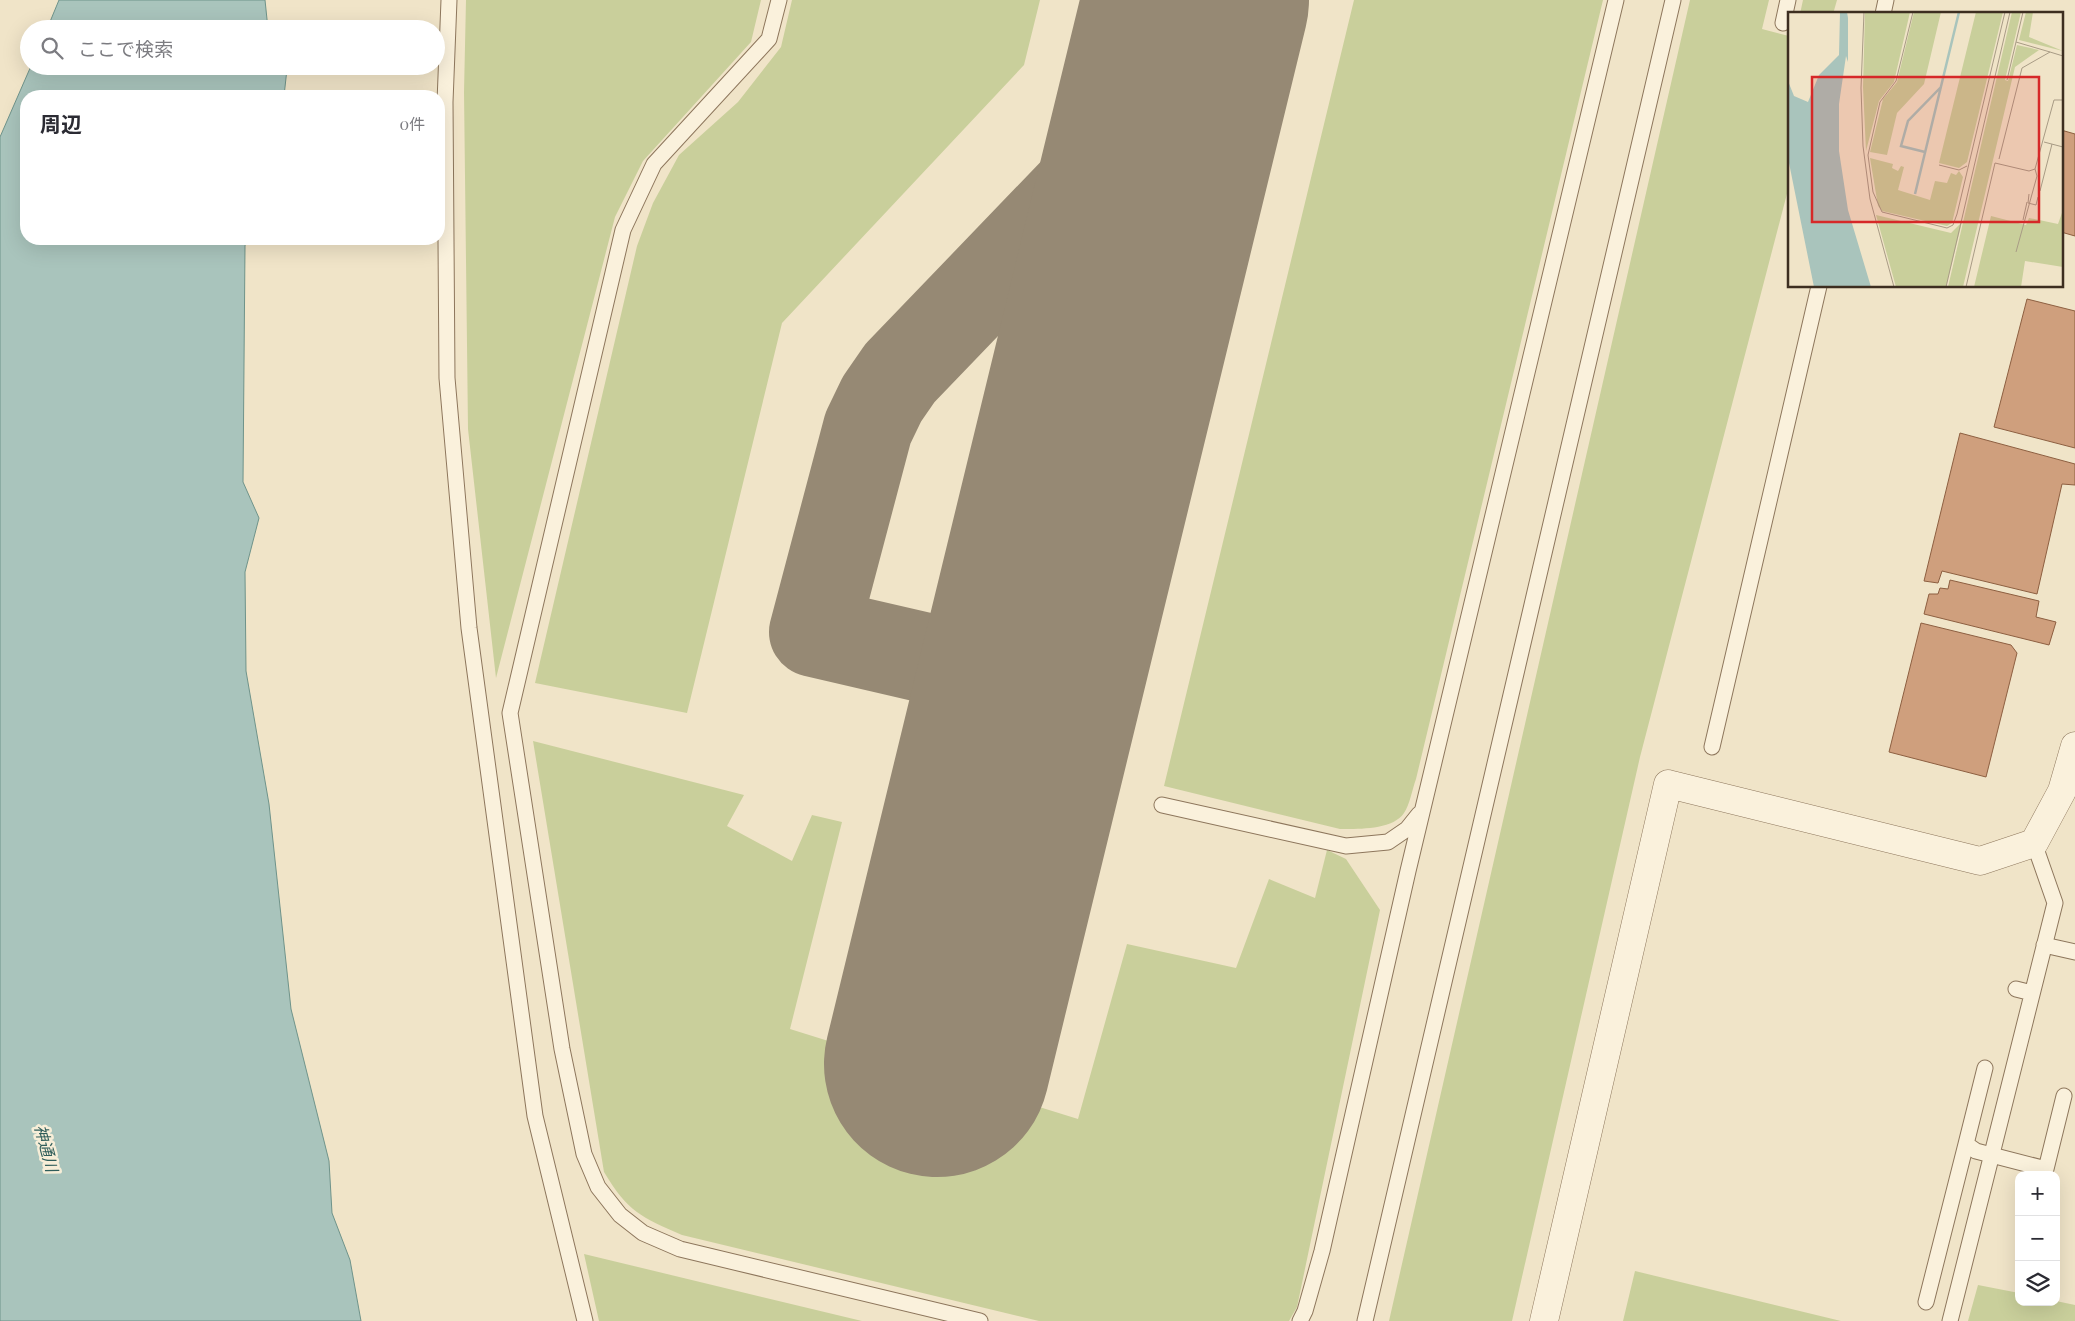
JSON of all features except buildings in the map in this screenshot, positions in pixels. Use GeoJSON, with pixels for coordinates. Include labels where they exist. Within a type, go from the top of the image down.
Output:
{"type":"FeatureCollection","features":[{"type":"Feature","properties":{"kind":"street"},"geometry":{"type":"LineString","coordinates":[[1544,1321],[1668,784],[1980,860],[2034,843],[2062,791],[2075,746]]}},
{"type":"Feature","properties":{"kind":"lane"},"geometry":{"type":"LineString","coordinates":[[449,0],[445,102],[448,378],[469,628],[535,1116],[585,1321]]}},
{"type":"Feature","properties":{"kind":"lane"},"geometry":{"type":"LineString","coordinates":[[779,0],[769,39],[654,164],[624,230],[510,713],[562,1049],[584,1154],[598,1187],[620,1215],[643,1233],[680,1249],[980,1321]]}},
{"type":"Feature","properties":{"kind":"lane"},"geometry":{"type":"LineString","coordinates":[[1300,1321],[1322,1251],[1424,808],[1616,0]]}},
{"type":"Feature","properties":{"kind":"lane"},"geometry":{"type":"LineString","coordinates":[[1365,1321],[1674,0]]}},
{"type":"Feature","properties":{"kind":"lane"},"geometry":{"type":"LineString","coordinates":[[1783,23],[1788,0]]}},
{"type":"Feature","properties":{"kind":"lane"},"geometry":{"type":"LineString","coordinates":[[1712,747],[1819,288]]}},
{"type":"Feature","properties":{"kind":"lane"},"geometry":{"type":"LineString","coordinates":[[1162,805],[1346,846],[1388,842],[1407,829],[1424,808]]}},
{"type":"Feature","properties":{"kind":"lane"},"geometry":{"type":"LineString","coordinates":[[1950,1321],[2055,903],[2034,843]]}},
{"type":"Feature","properties":{"kind":"lane"},"geometry":{"type":"LineString","coordinates":[[2044,945],[2075,952]]}},
{"type":"Feature","properties":{"kind":"lane"},"geometry":{"type":"LineString","coordinates":[[2016,989],[2032,992]]}},
{"type":"Feature","properties":{"kind":"lane"},"geometry":{"type":"LineString","coordinates":[[1926,1302],[1985,1068]]}},
{"type":"Feature","properties":{"kind":"lane"},"geometry":{"type":"LineString","coordinates":[[2045,1171],[2064,1096]]}},
{"type":"Feature","properties":{"kind":"lane"},"geometry":{"type":"LineString","coordinates":[[1966,1144],[1976,1151],[2042,1171]]}},
{"type":"Feature","properties":{"kind":"green space"},"geometry":{"type":"Polygon","coordinates":[[[466,0],[761,0],[751,42],[643,161],[615,217],[496,678],[468,429],[464,92],[466,0]]]}},
{"type":"Feature","properties":{"kind":"green space"},"geometry":{"type":"Polygon","coordinates":[[[792,0],[1040,0],[1024,65],[782,323],[687,713],[535,683],[637,246],[653,203],[679,155],[738,102],[781,47],[792,0]]]}},
{"type":"Feature","properties":{"kind":"green space"},"geometry":{"type":"Polygon","coordinates":[[[1354,0],[1603,0],[1416,779],[1406,809],[1399,819],[1384,826],[1340,829],[1164,786],[1354,0]]]}},
{"type":"Feature","properties":{"kind":"green space"},"geometry":{"type":"Polygon","coordinates":[[[1690,0],[1769,0],[1762,29],[1788,36],[1788,190],[1640,757],[1512,1321],[1389,1321],[1690,0]]]}},
{"type":"Feature","properties":{"kind":"green space"},"geometry":{"type":"Polygon","coordinates":[[[1803,0],[1837,0],[1834,12],[1800,12],[1803,0]]]}},
{"type":"Feature","properties":{"kind":"green space"},"geometry":{"type":"Polygon","coordinates":[[[533,741],[744,795],[727,826],[792,861],[812,815],[842,822],[790,1029],[1078,1119],[1127,944],[1236,968],[1269,879],[1315,898],[1327,850],[1346,859],[1380,910],[1297,1307],[1289,1321],[1039,1321],[682,1235],[637,1212],[628,1205],[604,1172],[533,741]]]}},
{"type":"Feature","properties":{"kind":"green space"},"geometry":{"type":"Polygon","coordinates":[[[584,1254],[862,1321],[599,1321],[584,1254]]]}},
{"type":"Feature","properties":{"kind":"green space"},"geometry":{"type":"Polygon","coordinates":[[[1635,1271],[1841,1321],[1623,1321],[1635,1271]]]}},
{"type":"Feature","properties":{"kind":"green space"},"geometry":{"type":"Polygon","coordinates":[[[1978,1285],[2015,1292],[2015,1306],[2060,1306],[2060,1302],[2075,1305],[2075,1321],[1968,1321],[1978,1285]]]}},
{"type":"Feature","properties":{"kind":"water"},"geometry":{"type":"Polygon","coordinates":[[[59,0],[265,0],[267,20],[51,20],[59,0]]]}},
{"type":"Feature","properties":{"kind":"water"},"geometry":{"type":"Polygon","coordinates":[[[27,75],[286,75],[285,90],[21,90],[27,75]]]}},
{"type":"Feature","properties":{"kind":"water","name":"神通川"},"geometry":{"type":"Polygon","coordinates":[[[20,91],[20,245],[245,245],[243,482],[259,518],[245,572],[246,671],[269,804],[291,1009],[329,1161],[332,1213],[350,1260],[361,1321],[0,1321],[0,137],[20,91]]]}},
{"type":"Feature","properties":{"kind":"taxiway"},"geometry":{"type":"LineString","coordinates":[[1030,682],[814,632],[868,428],[882,399],[900,373],[1175,87]]}},
{"type":"Feature","properties":{"kind":"runway"},"geometry":{"type":"LineString","coordinates":[[937,1064],[1196,0]]}}]}
